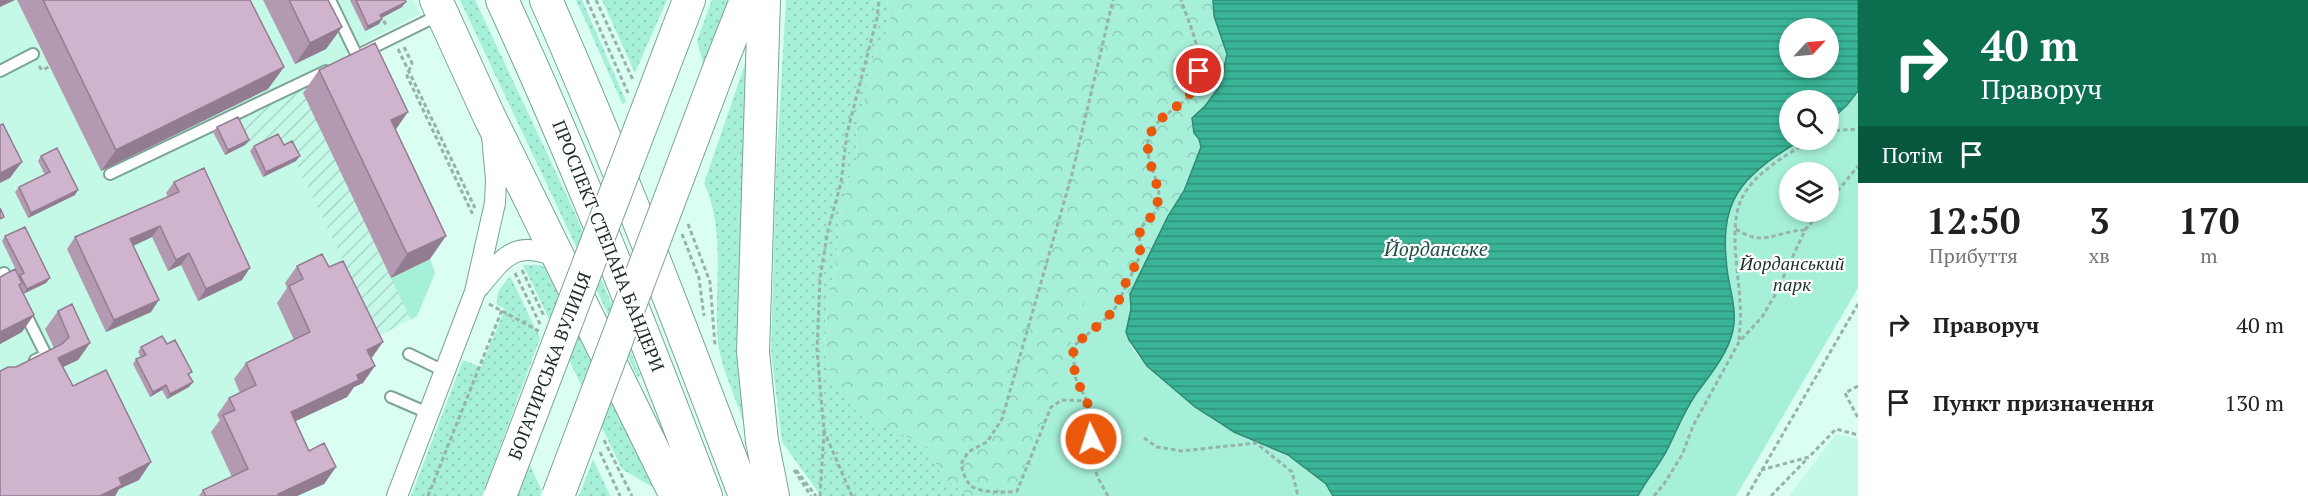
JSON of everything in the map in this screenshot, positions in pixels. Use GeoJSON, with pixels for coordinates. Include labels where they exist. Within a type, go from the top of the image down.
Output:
{"type":"FeatureCollection","features":[{"type":"Feature","properties":{"kind":"main road","name":"ПРОСПЕКТ СТЕПАНА БАНДЕРИ"},"geometry":{"type":"LineString","coordinates":[[502,0],[551,106],[650,349],[706,496]]}},
{"type":"Feature","properties":{"kind":"main road","name":"ПРОСПЕКТ СТЕПАНА БАНДЕРИ"},"geometry":{"type":"LineString","coordinates":[[546,0],[591,102],[675,310],[745,496]]}},
{"type":"Feature","properties":{"kind":"main road","name":"БОГАТИРСЬКА ВУЛИЦЯ"},"geometry":{"type":"LineString","coordinates":[[500,496],[689,0]]}},
{"type":"Feature","properties":{"kind":"main road"},"geometry":{"type":"LineString","coordinates":[[558,496],[746,0]]}},
{"type":"Feature","properties":{"kind":"main road"},"geometry":{"type":"LineString","coordinates":[[764,0],[753,352],[762,441],[774,496]]}},
{"type":"Feature","properties":{"kind":"main road"},"geometry":{"type":"LineString","coordinates":[[439,7],[489,116],[676,496]]}},
{"type":"Feature","properties":{"kind":"street"},"geometry":{"type":"LineString","coordinates":[[481,297],[495,203],[496,180],[489,116]]}},
{"type":"Feature","properties":{"kind":"street"},"geometry":{"type":"LineString","coordinates":[[397,496],[444,371],[500,261],[514,252],[540,249],[559,258]]}},
{"type":"Feature","properties":{"kind":"lane"},"geometry":{"type":"LineString","coordinates":[[330,0],[357,56]]}},
{"type":"Feature","properties":{"kind":"lane"},"geometry":{"type":"LineString","coordinates":[[346,61],[395,37],[439,7]]}},
{"type":"Feature","properties":{"kind":"lane"},"geometry":{"type":"LineString","coordinates":[[0,70],[33,54]]}},
{"type":"Feature","properties":{"kind":"lane"},"geometry":{"type":"LineString","coordinates":[[110,174],[335,66]]}},
{"type":"Feature","properties":{"kind":"lane"},"geometry":{"type":"LineString","coordinates":[[0,276],[4,273],[46,355],[27,364]]}},
{"type":"Feature","properties":{"kind":"lane"},"geometry":{"type":"LineString","coordinates":[[409,354],[444,371]]}},
{"type":"Feature","properties":{"kind":"lane"},"geometry":{"type":"LineString","coordinates":[[391,397],[428,413]]}},
{"type":"Feature","properties":{"kind":"path"},"geometry":{"type":"LineString","coordinates":[[818,496],[824,431],[817,350],[820,278],[828,230],[841,183],[846,133],[877,18],[879,0]]}},
{"type":"Feature","properties":{"kind":"path"},"geometry":{"type":"LineString","coordinates":[[1087,401],[1062,400],[1051,407],[1017,491],[1006,494],[973,487],[963,476],[961,464],[968,452],[987,442],[1002,419],[1072,174],[1113,0]]}},
{"type":"Feature","properties":{"kind":"path"},"geometry":{"type":"LineString","coordinates":[[1108,496],[1090,456],[1091,422],[1087,401],[1075,377],[1073,347],[1083,335],[1115,309],[1120,299],[1142,251],[1139,239],[1141,230],[1151,219],[1158,204],[1156,183],[1148,153],[1149,136],[1153,128],[1188,97],[1197,84],[1198,52],[1182,0]]}},
{"type":"Feature","properties":{"kind":"path"},"geometry":{"type":"LineString","coordinates":[[377,8],[412,63],[407,76],[471,210]]}},
{"type":"Feature","properties":{"kind":"path"},"geometry":{"type":"LineString","coordinates":[[410,71],[473,202],[479,221]]}},
{"type":"Feature","properties":{"kind":"path"},"geometry":{"type":"LineString","coordinates":[[1839,130],[1858,129]]}},
{"type":"Feature","properties":{"kind":"path"},"geometry":{"type":"LineString","coordinates":[[1739,342],[1741,321],[1736,229],[1742,198],[1754,182],[1797,150]]}},
{"type":"Feature","properties":{"kind":"path"},"geometry":{"type":"LineString","coordinates":[[1839,189],[1858,166]]}},
{"type":"Feature","properties":{"kind":"path"},"geometry":{"type":"LineString","coordinates":[[1654,496],[1682,454],[1694,426],[1739,342],[1762,316],[1775,296],[1805,230],[1812,222]]}},
{"type":"Feature","properties":{"kind":"path"},"geometry":{"type":"LineString","coordinates":[[1736,229],[1758,239],[1768,239],[1788,231],[1805,230]]}},
{"type":"Feature","properties":{"kind":"path"},"geometry":{"type":"LineString","coordinates":[[481,297],[544,334]]}},
{"type":"Feature","properties":{"kind":"path"},"geometry":{"type":"LineString","coordinates":[[1747,496],[1858,304]]}},
{"type":"Feature","properties":{"kind":"path"},"geometry":{"type":"LineString","coordinates":[[428,496],[502,310]]}},
{"type":"Feature","properties":{"kind":"path"},"geometry":{"type":"LineString","coordinates":[[1858,386],[1845,393],[1858,418]]}},
{"type":"Feature","properties":{"kind":"path"},"geometry":{"type":"LineString","coordinates":[[1771,496],[1836,429],[1858,435]]}},
{"type":"Feature","properties":{"kind":"path"},"geometry":{"type":"LineString","coordinates":[[824,431],[852,496]]}},
{"type":"Feature","properties":{"kind":"path"},"geometry":{"type":"LineString","coordinates":[[1144,438],[1157,447],[1181,451],[1256,442],[1292,472],[1298,496]]}},
{"type":"Feature","properties":{"kind":"path"},"geometry":{"type":"LineString","coordinates":[[1761,470],[1809,457]]}},
{"type":"Feature","properties":{"kind":"path"},"geometry":{"type":"LineString","coordinates":[[791,464],[818,496]]}},
{"type":"Feature","properties":{"kind":"shaded area"},"geometry":{"type":"Polygon","coordinates":[[[0,0],[413,0],[420,14],[345,52],[353,69],[303,93],[301,89],[296,161],[379,336],[364,344],[363,383],[345,391],[347,397],[279,429],[313,460],[324,484],[297,496],[0,496],[0,0]]]}},
{"type":"Feature","properties":{"kind":"shaded area"},"geometry":{"type":"Polygon","coordinates":[[[301,88],[430,259],[435,273],[417,316],[379,336],[296,162],[263,177],[235,120],[301,88]]]}},
{"type":"Feature","properties":{"kind":"shaded area"},"geometry":{"type":"Polygon","coordinates":[[[1836,434],[1858,439],[1858,496],[1789,496],[1836,434]]]}},
{"type":"Feature","properties":{"kind":"green space"},"geometry":{"type":"Polygon","coordinates":[[[460,0],[475,0],[575,213],[640,375],[638,378],[460,0]]]}},
{"type":"Feature","properties":{"kind":"green space"},"geometry":{"type":"Polygon","coordinates":[[[576,0],[582,0],[626,101],[623,105],[576,0]]]}},
{"type":"Feature","properties":{"kind":"green space"},"geometry":{"type":"Polygon","coordinates":[[[602,0],[667,0],[635,73],[602,0]]]}},
{"type":"Feature","properties":{"kind":"green space"},"geometry":{"type":"Polygon","coordinates":[[[712,0],[737,0],[707,77],[697,41],[712,0]]]}},
{"type":"Feature","properties":{"kind":"green space"},"geometry":{"type":"Polygon","coordinates":[[[786,0],[887,0],[891,24],[875,51],[856,135],[857,159],[848,181],[839,219],[837,260],[827,298],[824,348],[831,380],[897,432],[926,445],[943,477],[968,496],[821,496],[782,442],[771,351],[776,173],[786,0]]]}},
{"type":"Feature","properties":{"kind":"green space"},"geometry":{"type":"Polygon","coordinates":[[[887,0],[1213,0],[1214,16],[1227,54],[1220,86],[1205,106],[1192,118],[1194,133],[1201,147],[1184,191],[1168,216],[1130,294],[1128,496],[968,496],[943,477],[926,445],[860,416],[831,380],[824,348],[827,298],[837,260],[839,219],[848,181],[857,159],[856,135],[875,51],[891,24],[887,0]]]}},
{"type":"Feature","properties":{"kind":"green space"},"geometry":{"type":"Polygon","coordinates":[[[756,32],[751,427],[744,423],[719,352],[717,241],[711,202],[704,183],[756,32]]]}},
{"type":"Feature","properties":{"kind":"green space","name":"Йорданський парк"},"geometry":{"type":"Polygon","coordinates":[[[1858,91],[1858,288],[1736,496],[1638,496],[1667,451],[1693,399],[1719,362],[1733,330],[1734,313],[1724,248],[1726,220],[1740,187],[1772,157],[1784,150],[1839,150],[1839,113],[1858,91]]]}},
{"type":"Feature","properties":{"kind":"green space"},"geometry":{"type":"Polygon","coordinates":[[[430,259],[435,273],[417,316],[411,320],[391,278],[430,259]]]}},
{"type":"Feature","properties":{"kind":"green space"},"geometry":{"type":"Polygon","coordinates":[[[523,265],[539,265],[552,270],[664,494],[622,469],[523,265]]]}},
{"type":"Feature","properties":{"kind":"green space"},"geometry":{"type":"Polygon","coordinates":[[[510,276],[540,338],[482,496],[411,496],[463,360],[481,367],[505,309],[497,305],[498,292],[510,276]]]}},
{"type":"Feature","properties":{"kind":"green space"},"geometry":{"type":"Polygon","coordinates":[[[1087,294],[1131,309],[1126,331],[1137,355],[1201,411],[1219,424],[1281,453],[1310,470],[1333,496],[1021,496],[1087,294]]]}},
{"type":"Feature","properties":{"kind":"green space"},"geometry":{"type":"Polygon","coordinates":[[[593,459],[610,496],[579,496],[593,459]]]}},
{"type":"Feature","properties":{"kind":"green space"},"geometry":{"type":"Polygon","coordinates":[[[528,461],[542,491],[540,496],[516,496],[528,461]]]}},
{"type":"Feature","properties":{"kind":"water","name":"Йорданське"},"geometry":{"type":"Polygon","coordinates":[[[1213,0],[1858,0],[1858,91],[1839,113],[1839,90],[1779,90],[1779,150],[1786,150],[1762,167],[1737,194],[1726,228],[1725,250],[1734,317],[1733,330],[1727,348],[1690,403],[1664,456],[1638,496],[1333,496],[1326,484],[1288,455],[1234,432],[1195,407],[1147,366],[1126,332],[1131,309],[1130,294],[1168,216],[1184,191],[1201,147],[1194,133],[1192,118],[1205,106],[1220,86],[1227,54],[1214,16],[1213,0]]]}},
{"type":"Feature","properties":{"kind":"building"},"geometry":{"type":"Polygon","coordinates":[[[43,0],[250,0],[284,67],[116,150],[43,0]]]}},
{"type":"Feature","properties":{"kind":"building"},"geometry":{"type":"Polygon","coordinates":[[[289,0],[328,0],[342,27],[310,43],[289,0]]]}},
{"type":"Feature","properties":{"kind":"building"},"geometry":{"type":"Polygon","coordinates":[[[356,0],[405,0],[406,2],[380,15],[382,19],[368,26],[356,0]]]}},
{"type":"Feature","properties":{"kind":"building"},"geometry":{"type":"Polygon","coordinates":[[[375,43],[408,112],[391,120],[446,236],[407,254],[319,70],[375,43]]]}},
{"type":"Feature","properties":{"kind":"building"},"geometry":{"type":"Polygon","coordinates":[[[238,117],[249,140],[228,150],[217,127],[238,117]]]}},
{"type":"Feature","properties":{"kind":"building"},"geometry":{"type":"Polygon","coordinates":[[[3,124],[22,162],[0,173],[0,125],[3,124]]]}},
{"type":"Feature","properties":{"kind":"building"},"geometry":{"type":"Polygon","coordinates":[[[278,134],[284,145],[292,141],[300,156],[266,172],[254,146],[278,134]]]}},
{"type":"Feature","properties":{"kind":"building"},"geometry":{"type":"Polygon","coordinates":[[[57,148],[78,190],[31,213],[19,187],[50,172],[41,156],[57,148]]]}},
{"type":"Feature","properties":{"kind":"building"},"geometry":{"type":"Polygon","coordinates":[[[204,168],[250,268],[206,289],[189,253],[176,260],[160,226],[130,239],[159,300],[114,320],[75,237],[179,192],[174,182],[204,168]]]}},
{"type":"Feature","properties":{"kind":"building"},"geometry":{"type":"Polygon","coordinates":[[[25,227],[50,278],[27,289],[20,275],[24,273],[5,236],[25,227]]]}},
{"type":"Feature","properties":{"kind":"building"},"geometry":{"type":"Polygon","coordinates":[[[322,254],[329,267],[343,261],[383,342],[367,350],[375,366],[357,375],[359,380],[291,412],[309,451],[324,443],[336,467],[278,494],[279,496],[206,496],[203,490],[248,469],[223,415],[235,410],[229,398],[256,385],[246,363],[310,332],[289,286],[303,279],[297,266],[322,254]]]}},
{"type":"Feature","properties":{"kind":"building"},"geometry":{"type":"Polygon","coordinates":[[[15,269],[22,283],[19,285],[34,315],[0,332],[0,277],[15,269]]]}},
{"type":"Feature","properties":{"kind":"building"},"geometry":{"type":"Polygon","coordinates":[[[72,304],[90,343],[58,358],[73,386],[106,370],[151,462],[119,478],[122,485],[100,496],[0,496],[0,371],[8,367],[16,367],[62,344],[69,337],[58,311],[72,304]]]}},
{"type":"Feature","properties":{"kind":"building"},"geometry":{"type":"Polygon","coordinates":[[[162,336],[167,344],[175,340],[192,372],[188,374],[193,382],[170,394],[166,385],[153,392],[136,359],[146,355],[141,347],[162,336]]]}},
{"type":"Feature","properties":{"kind":"route"},"geometry":{"type":"LineString","coordinates":[[1091,439],[1087,401],[1075,377],[1073,347],[1083,335],[1115,309],[1137,262],[1142,251],[1139,239],[1141,230],[1156,211],[1159,195],[1148,153],[1149,136],[1153,128],[1192,92],[1197,84],[1199,71]]}}]}
